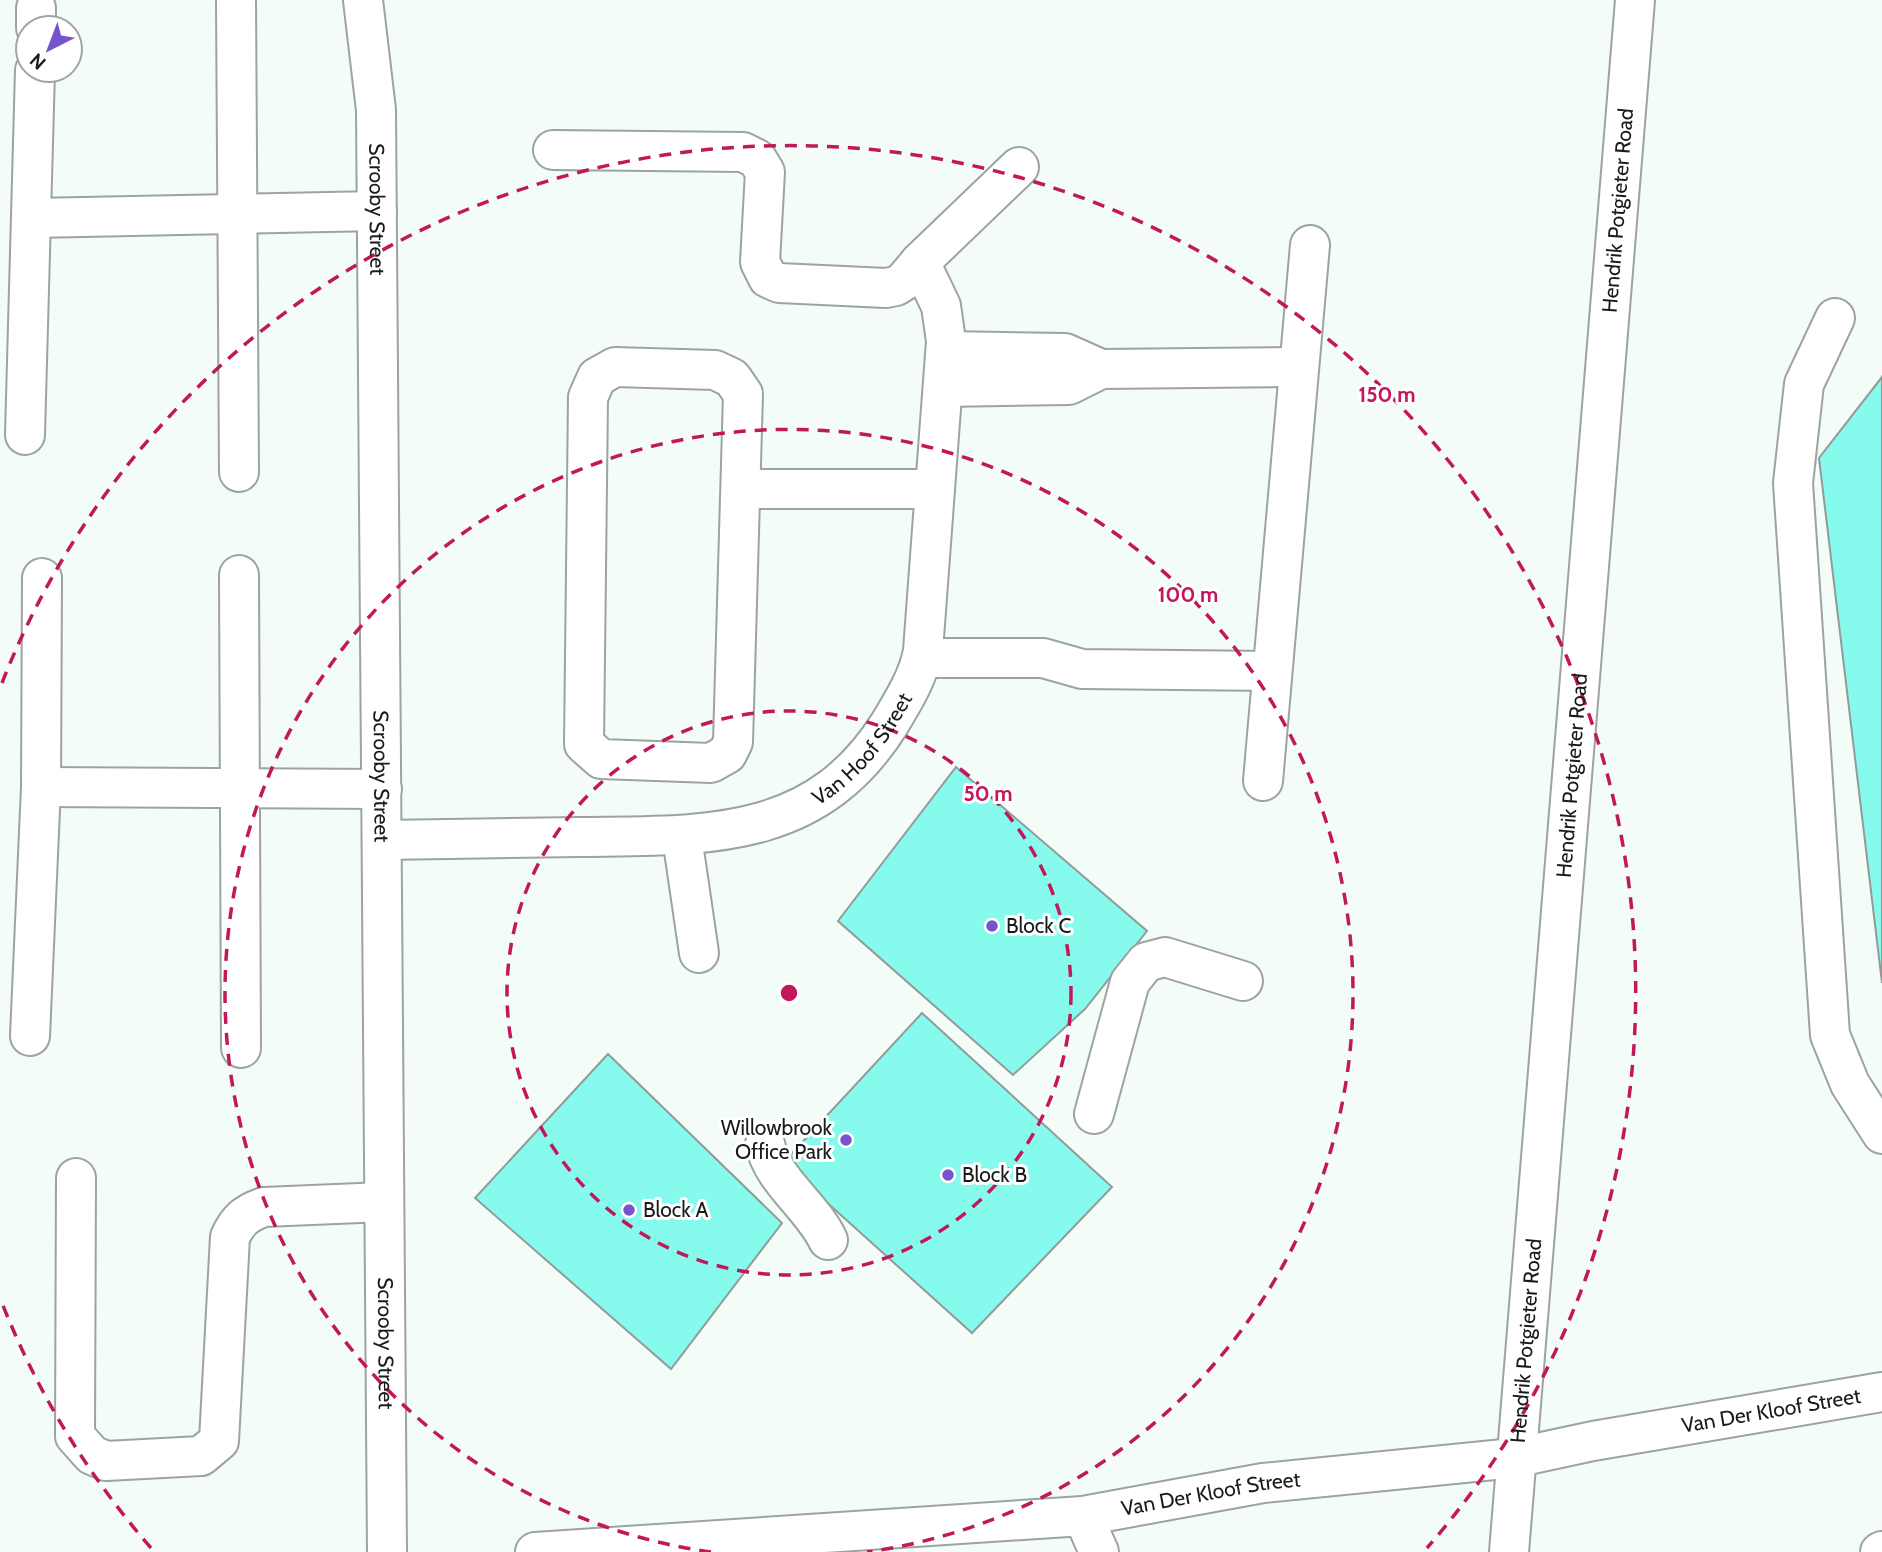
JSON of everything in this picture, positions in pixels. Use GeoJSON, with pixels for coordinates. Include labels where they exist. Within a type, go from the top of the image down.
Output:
{"type":"FeatureCollection","features":[{"type":"Feature","properties":{"kind":"street"},"geometry":{"type":"LineString","coordinates":[[236,0],[239,472]]}},
{"type":"Feature","properties":{"kind":"street","name":"Scrooby Street"},"geometry":{"type":"LineString","coordinates":[[363,0],[376,110],[387,1552]]}},
{"type":"Feature","properties":{"kind":"street","name":"Hendrik Potgieter Road"},"geometry":{"type":"LineString","coordinates":[[1509,1552],[1514,1458],[1619,225],[1635,0]]}},
{"type":"Feature","properties":{"kind":"street"},"geometry":{"type":"LineString","coordinates":[[25,435],[35,84]]}},
{"type":"Feature","properties":{"kind":"street"},"geometry":{"type":"LineString","coordinates":[[553,150],[743,152],[757,159],[765,172],[760,262],[768,278],[779,283],[886,288],[904,281],[920,262],[1019,167]]}},
{"type":"Feature","properties":{"kind":"street"},"geometry":{"type":"LineString","coordinates":[[33,218],[377,211]]}},
{"type":"Feature","properties":{"kind":"street"},"geometry":{"type":"LineString","coordinates":[[1263,782],[1310,245]]}},
{"type":"Feature","properties":{"kind":"street","name":"Van Hoof Street"},"geometry":{"type":"LineString","coordinates":[[382,840],[682,837],[768,821],[816,800],[852,774],[880,739],[917,672],[944,369],[941,306],[920,262]]}},
{"type":"Feature","properties":{"kind":"street"},"geometry":{"type":"LineString","coordinates":[[1835,318],[1804,384],[1793,483],[1830,1035],[1850,1084],[1882,1134]]}},
{"type":"Feature","properties":{"kind":"street"},"geometry":{"type":"LineString","coordinates":[[944,369],[1065,354],[1101,369],[1299,367]]}},
{"type":"Feature","properties":{"kind":"street"},"geometry":{"type":"LineString","coordinates":[[615,367],[715,370],[732,378],[743,394],[742,489],[733,742],[727,754],[711,763],[601,759],[587,749],[583,737],[588,397],[597,377],[615,367]]}},
{"type":"Feature","properties":{"kind":"street"},"geometry":{"type":"LineString","coordinates":[[742,489],[935,489]]}},
{"type":"Feature","properties":{"kind":"street"},"geometry":{"type":"LineString","coordinates":[[239,575],[241,1048]]}},
{"type":"Feature","properties":{"kind":"street"},"geometry":{"type":"LineString","coordinates":[[30,1036],[41,787],[42,578]]}},
{"type":"Feature","properties":{"kind":"street"},"geometry":{"type":"LineString","coordinates":[[917,672],[1043,658],[1082,669],[1272,671]]}},
{"type":"Feature","properties":{"kind":"street"},"geometry":{"type":"LineString","coordinates":[[41,787],[382,789]]}},
{"type":"Feature","properties":{"kind":"street"},"geometry":{"type":"LineString","coordinates":[[682,837],[699,953]]}},
{"type":"Feature","properties":{"kind":"street"},"geometry":{"type":"LineString","coordinates":[[1094,1114],[1130,982],[1146,962],[1165,957],[1243,981]]}},
{"type":"Feature","properties":{"kind":"street"},"geometry":{"type":"LineString","coordinates":[[765,1144],[773,1165],[816,1219],[828,1240]]}},
{"type":"Feature","properties":{"kind":"street"},"geometry":{"type":"LineString","coordinates":[[76,1178],[75,1436],[92,1455],[106,1461],[201,1456],[219,1441],[230,1237],[237,1222],[249,1212],[264,1207],[384,1202]]}},
{"type":"Feature","properties":{"kind":"street","name":"Van Der Kloof Street"},"geometry":{"type":"LineString","coordinates":[[535,1552],[1083,1516],[1264,1483],[1514,1458],[1593,1441],[1882,1392]]}},
{"type":"Feature","properties":{"kind":"street"},"geometry":{"type":"LineString","coordinates":[[1083,1516],[1099,1552]]}},
{"type":"Feature","properties":{"kind":"building"},"geometry":{"type":"Polygon","coordinates":[[[1882,377],[1882,983],[1819,458],[1882,377]]]}},
{"type":"Feature","properties":{"kind":"building","name":"Block C"},"geometry":{"type":"Polygon","coordinates":[[[956,767],[1147,931],[1085,1009],[1013,1075],[838,921],[956,767]]]}},
{"type":"Feature","properties":{"kind":"building","name":"Block B"},"geometry":{"type":"Polygon","coordinates":[[[922,1013],[1112,1187],[972,1333],[783,1163],[922,1013]]]}},
{"type":"Feature","properties":{"kind":"building","name":"Block A"},"geometry":{"type":"Polygon","coordinates":[[[608,1054],[782,1223],[671,1369],[475,1198],[608,1054]]]}},
{"type":"Feature","properties":{"kind":"place","name":"Block C"},"geometry":{"type":"Point","coordinates":[992,926]}},
{"type":"Feature","properties":{"kind":"place","name":"Willowbrook Office Park"},"geometry":{"type":"Point","coordinates":[846,1140]}},
{"type":"Feature","properties":{"kind":"place","name":"Block B"},"geometry":{"type":"Point","coordinates":[948,1175]}},
{"type":"Feature","properties":{"kind":"place","name":"Block A"},"geometry":{"type":"Point","coordinates":[629,1210]}}]}
